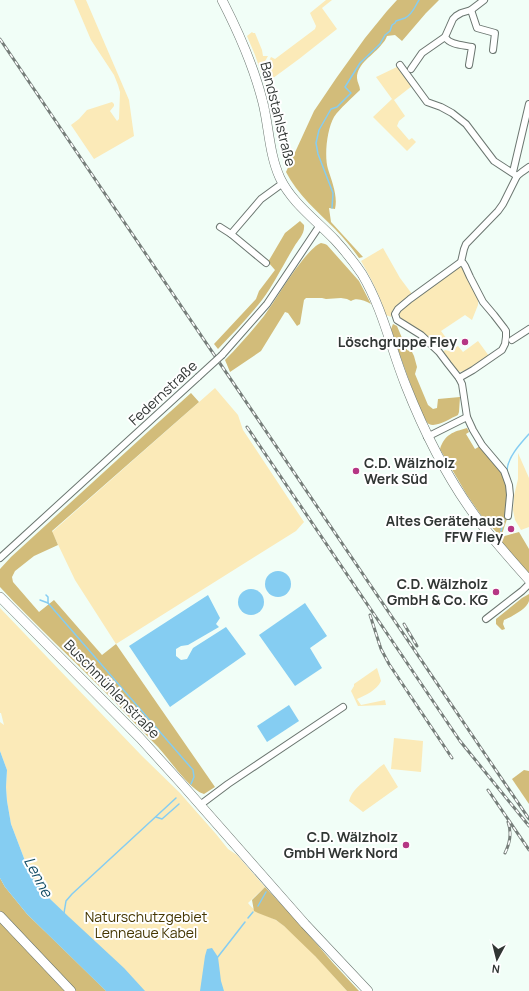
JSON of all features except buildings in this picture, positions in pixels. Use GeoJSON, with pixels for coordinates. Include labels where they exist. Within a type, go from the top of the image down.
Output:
{"type":"FeatureCollection","features":[{"type":"Feature","properties":{"kind":"street","name":"Bandstahlstraße"},"geometry":{"type":"LineString","coordinates":[[222,0],[239,35],[255,76],[263,104],[274,160],[283,183],[297,202],[335,239],[351,258],[363,276],[381,315],[405,386],[427,437],[447,472],[478,520],[529,580]]}},
{"type":"Feature","properties":{"kind":"street"},"geometry":{"type":"LineString","coordinates":[[411,69],[422,53],[445,36],[453,19],[461,13],[471,10],[484,0]]}},
{"type":"Feature","properties":{"kind":"street"},"geometry":{"type":"LineString","coordinates":[[471,10],[477,28],[495,33],[493,50]]}},
{"type":"Feature","properties":{"kind":"street"},"geometry":{"type":"LineString","coordinates":[[445,36],[447,41],[472,47],[469,65]]}},
{"type":"Feature","properties":{"kind":"street"},"geometry":{"type":"LineString","coordinates":[[400,65],[427,102],[452,113],[466,124],[494,161],[515,174]]}},
{"type":"Feature","properties":{"kind":"street"},"geometry":{"type":"LineString","coordinates":[[508,516],[510,495],[509,484],[504,471],[482,445],[473,430],[467,417],[462,384],[459,378],[439,352],[421,335],[396,318],[395,314],[410,299],[461,262],[466,244],[503,204],[515,174],[529,104]]}},
{"type":"Feature","properties":{"kind":"street"},"geometry":{"type":"LineString","coordinates":[[515,174],[529,167]]}},
{"type":"Feature","properties":{"kind":"street"},"geometry":{"type":"LineString","coordinates":[[231,234],[261,199],[283,183]]}},
{"type":"Feature","properties":{"kind":"street","name":"Federnstraße"},"geometry":{"type":"LineString","coordinates":[[0,558],[198,378],[222,354],[267,304],[320,225]]}},
{"type":"Feature","properties":{"kind":"street"},"geometry":{"type":"LineString","coordinates":[[220,227],[231,234],[266,263]]}},
{"type":"Feature","properties":{"kind":"street"},"geometry":{"type":"LineString","coordinates":[[459,378],[502,350],[506,337],[506,331],[498,318],[483,302],[465,266],[461,262]]}},
{"type":"Feature","properties":{"kind":"street"},"geometry":{"type":"LineString","coordinates":[[512,340],[529,329]]}},
{"type":"Feature","properties":{"kind":"street"},"geometry":{"type":"LineString","coordinates":[[427,437],[467,417]]}},
{"type":"Feature","properties":{"kind":"street"},"geometry":{"type":"LineString","coordinates":[[486,619],[529,584]]}},
{"type":"Feature","properties":{"kind":"street","name":"Buschmühlenstraße"},"geometry":{"type":"LineString","coordinates":[[0,597],[140,738],[305,924],[368,991]]}},
{"type":"Feature","properties":{"kind":"street"},"geometry":{"type":"LineString","coordinates":[[200,805],[343,707]]}},
{"type":"Feature","properties":{"kind":"street"},"geometry":{"type":"LineString","coordinates":[[0,916],[71,991]]}},
{"type":"Feature","properties":{"kind":"green space"},"geometry":{"type":"Polygon","coordinates":[[[74,0],[86,0],[129,100],[134,136],[94,159],[71,125],[87,110],[112,102],[114,106],[110,111],[117,121],[119,119],[120,92],[114,75],[91,40],[74,0]]]}},
{"type":"Feature","properties":{"kind":"green space"},"geometry":{"type":"Polygon","coordinates":[[[326,0],[332,0],[322,8],[337,29],[265,84],[247,36],[252,32],[255,33],[263,56],[268,56],[264,63],[267,65],[271,57],[275,59],[315,29],[316,26],[310,13],[326,0]]]}},
{"type":"Feature","properties":{"kind":"green space"},"geometry":{"type":"Polygon","coordinates":[[[399,66],[412,86],[394,100],[405,116],[399,121],[397,126],[409,140],[412,138],[416,142],[407,151],[373,117],[392,99],[376,77],[399,66]]]}},
{"type":"Feature","properties":{"kind":"green space"},"geometry":{"type":"Polygon","coordinates":[[[383,248],[400,278],[412,294],[398,304],[393,310],[391,317],[386,315],[375,287],[361,261],[383,248]]]}},
{"type":"Feature","properties":{"kind":"green space"},"geometry":{"type":"Polygon","coordinates":[[[462,266],[478,300],[478,305],[472,320],[465,315],[441,331],[449,342],[439,349],[399,318],[399,313],[401,309],[462,266]]]}},
{"type":"Feature","properties":{"kind":"green space"},"geometry":{"type":"Polygon","coordinates":[[[478,341],[489,356],[464,371],[457,371],[450,364],[443,352],[445,350],[449,351],[458,346],[463,352],[478,341]]]}},
{"type":"Feature","properties":{"kind":"green space"},"geometry":{"type":"Polygon","coordinates":[[[215,388],[238,415],[243,430],[304,522],[296,531],[116,644],[75,580],[52,532],[215,388]]]}},
{"type":"Feature","properties":{"kind":"green space"},"geometry":{"type":"Polygon","coordinates":[[[518,453],[529,478],[529,527],[521,530],[515,520],[513,510],[514,496],[518,479],[518,453]]]}},
{"type":"Feature","properties":{"kind":"green space","name":"Naturschutzgebiet Lenneaue Kabel"},"geometry":{"type":"Polygon","coordinates":[[[0,608],[142,756],[179,792],[228,849],[237,855],[265,887],[248,903],[256,911],[279,922],[301,941],[347,991],[86,991],[0,885],[42,934],[64,913],[48,897],[30,874],[11,824],[7,801],[7,770],[0,751],[0,722],[4,725],[0,713],[0,608]]]}},
{"type":"Feature","properties":{"kind":"green space"},"geometry":{"type":"Polygon","coordinates":[[[377,668],[381,681],[371,692],[357,699],[361,705],[385,700],[386,705],[358,706],[351,691],[354,684],[377,668]]]}},
{"type":"Feature","properties":{"kind":"green space"},"geometry":{"type":"Polygon","coordinates":[[[394,738],[423,741],[421,772],[391,769],[394,738]]]}},
{"type":"Feature","properties":{"kind":"green space"},"geometry":{"type":"Polygon","coordinates":[[[384,764],[398,787],[363,812],[349,801],[350,797],[357,788],[384,764]]]}},
{"type":"Feature","properties":{"kind":"shaded area"},"geometry":{"type":"Polygon","coordinates":[[[397,0],[439,0],[402,41],[395,35],[387,36],[379,48],[363,64],[357,78],[360,90],[334,117],[327,143],[327,164],[336,199],[335,209],[329,208],[331,222],[363,257],[359,258],[342,236],[296,188],[286,172],[314,111],[365,38],[397,0]]]}},
{"type":"Feature","properties":{"kind":"shaded area"},"geometry":{"type":"Polygon","coordinates":[[[300,221],[304,225],[302,234],[271,288],[251,313],[218,349],[214,344],[256,299],[259,291],[275,270],[268,262],[285,233],[300,221]]]}},
{"type":"Feature","properties":{"kind":"shaded area"},"geometry":{"type":"Polygon","coordinates":[[[321,243],[327,245],[359,281],[371,304],[358,299],[351,301],[341,298],[306,298],[304,300],[300,324],[297,326],[288,313],[285,312],[261,351],[230,372],[225,360],[264,316],[307,255],[314,247],[321,243]]]}},
{"type":"Feature","properties":{"kind":"shaded area"},"geometry":{"type":"Polygon","coordinates":[[[393,324],[397,326],[407,350],[412,352],[414,356],[417,367],[415,374],[428,405],[433,409],[437,408],[438,399],[460,397],[458,415],[436,425],[429,424],[415,395],[393,336],[391,329],[393,324]]]}},
{"type":"Feature","properties":{"kind":"shaded area"},"geometry":{"type":"Polygon","coordinates":[[[191,393],[199,402],[52,531],[58,545],[34,556],[15,571],[12,577],[13,582],[39,612],[54,600],[102,655],[116,644],[215,787],[204,794],[192,787],[186,781],[158,747],[112,699],[27,616],[0,587],[0,569],[11,557],[191,393]]]}},
{"type":"Feature","properties":{"kind":"shaded area"},"geometry":{"type":"Polygon","coordinates":[[[467,428],[469,432],[466,434],[475,449],[482,445],[498,463],[509,485],[508,516],[501,537],[483,518],[467,495],[440,449],[444,440],[450,434],[467,428]]]}},
{"type":"Feature","properties":{"kind":"shaded area"},"geometry":{"type":"Polygon","coordinates":[[[519,532],[529,549],[529,580],[496,542],[501,537],[519,532]]]}},
{"type":"Feature","properties":{"kind":"shaded area"},"geometry":{"type":"Polygon","coordinates":[[[529,594],[528,604],[511,617],[504,620],[503,624],[505,629],[502,630],[496,624],[496,619],[529,594]]]}},
{"type":"Feature","properties":{"kind":"shaded area"},"geometry":{"type":"Polygon","coordinates":[[[524,770],[529,771],[529,804],[512,779],[524,770]]]}},
{"type":"Feature","properties":{"kind":"shaded area"},"geometry":{"type":"Polygon","coordinates":[[[0,878],[5,887],[27,914],[106,991],[0,991],[0,878]]]}},
{"type":"Feature","properties":{"kind":"shaded area"},"geometry":{"type":"Polygon","coordinates":[[[265,887],[359,991],[347,991],[315,956],[284,926],[276,920],[254,911],[252,900],[265,887]]]}},
{"type":"Feature","properties":{"kind":"water"},"geometry":{"type":"Polygon","coordinates":[[[278,571],[287,575],[291,584],[287,593],[278,597],[269,593],[265,584],[269,575],[278,571]]]}},
{"type":"Feature","properties":{"kind":"water"},"geometry":{"type":"Polygon","coordinates":[[[251,589],[260,593],[264,602],[260,611],[251,615],[242,611],[238,602],[242,593],[251,589]]]}},
{"type":"Feature","properties":{"kind":"water"},"geometry":{"type":"Polygon","coordinates":[[[208,595],[220,618],[216,624],[219,627],[188,645],[181,646],[176,649],[176,656],[181,660],[187,659],[193,648],[226,627],[246,654],[170,707],[129,646],[208,595]]]}},
{"type":"Feature","properties":{"kind":"water"},"geometry":{"type":"Polygon","coordinates":[[[305,603],[327,636],[310,648],[322,668],[295,686],[259,635],[305,603]]]}},
{"type":"Feature","properties":{"kind":"water"},"geometry":{"type":"Polygon","coordinates":[[[289,705],[299,721],[267,742],[257,726],[289,705]]]}},
{"type":"Feature","properties":{"kind":"water"},"geometry":{"type":"Polygon","coordinates":[[[0,751],[7,770],[7,801],[11,824],[30,874],[48,897],[124,968],[145,991],[106,991],[27,914],[5,887],[0,878],[0,751]]]}},
{"type":"Feature","properties":{"kind":"water"},"geometry":{"type":"Polygon","coordinates":[[[212,948],[218,957],[221,981],[224,991],[200,991],[205,956],[207,949],[212,948]]]}},
{"type":"Feature","properties":{"kind":"waterway"},"geometry":{"type":"LineString","coordinates":[[332,208],[333,193],[318,154],[316,143],[319,130],[331,109],[337,107],[351,93],[345,87],[360,63],[380,44],[396,21],[405,18],[414,10],[419,0]]}},
{"type":"Feature","properties":{"kind":"waterway"},"geometry":{"type":"LineString","coordinates":[[507,470],[510,460],[518,446],[529,434]]}},
{"type":"Feature","properties":{"kind":"waterway"},"geometry":{"type":"LineString","coordinates":[[501,531],[504,520]]}},
{"type":"Feature","properties":{"kind":"waterway"},"geometry":{"type":"LineString","coordinates":[[46,595],[48,597],[48,603]]}},
{"type":"Feature","properties":{"kind":"waterway"},"geometry":{"type":"LineString","coordinates":[[40,600],[48,603],[193,770],[194,777],[191,784]]}},
{"type":"Feature","properties":{"kind":"waterway"},"geometry":{"type":"LineString","coordinates":[[64,913],[66,901],[72,894],[176,798]]}},
{"type":"Feature","properties":{"kind":"waterway"},"geometry":{"type":"LineString","coordinates":[[156,817],[162,819],[179,804]]}},
{"type":"Feature","properties":{"kind":"waterway"},"geometry":{"type":"LineString","coordinates":[[258,906],[266,892]]}},
{"type":"Feature","properties":{"kind":"waterway"},"geometry":{"type":"LineString","coordinates":[[248,918],[253,912]]}},
{"type":"Feature","properties":{"kind":"waterway"},"geometry":{"type":"LineString","coordinates":[[217,958],[245,922]]}},
{"type":"Feature","properties":{"kind":"railway"},"geometry":{"type":"LineString","coordinates":[[0,39],[529,819]]}},
{"type":"Feature","properties":{"kind":"railway"},"geometry":{"type":"LineString","coordinates":[[247,427],[460,741],[529,826]]}},
{"type":"Feature","properties":{"kind":"railway"},"geometry":{"type":"LineString","coordinates":[[370,615],[381,649],[389,664],[452,758]]}},
{"type":"Feature","properties":{"kind":"railway"},"geometry":{"type":"LineString","coordinates":[[404,624],[417,646]]}},
{"type":"Feature","properties":{"kind":"railway"},"geometry":{"type":"LineString","coordinates":[[488,790],[529,850]]}},
{"type":"Feature","properties":{"kind":"railway"},"geometry":{"type":"LineString","coordinates":[[505,853],[510,838],[508,822]]}},
{"type":"Feature","properties":{"kind":"place","name":"Löschgruppe Fley"},"geometry":{"type":"Point","coordinates":[465,342]}},
{"type":"Feature","properties":{"kind":"place","name":"C.D. Wälzholz Werk Süd"},"geometry":{"type":"Point","coordinates":[356,471]}},
{"type":"Feature","properties":{"kind":"place","name":"Altes Gerätehaus FFW Fley"},"geometry":{"type":"Point","coordinates":[511,529]}},
{"type":"Feature","properties":{"kind":"place","name":"C.D. Wälzholz GmbH & Co. KG"},"geometry":{"type":"Point","coordinates":[496,592]}},
{"type":"Feature","properties":{"kind":"place","name":"C.D. Wälzholz GmbH Werk Nord"},"geometry":{"type":"Point","coordinates":[406,845]}},
{"type":"Feature","properties":{"kind":"water label","name":"Lenne"},"geometry":{"type":"Point","coordinates":[38,877]}}]}
